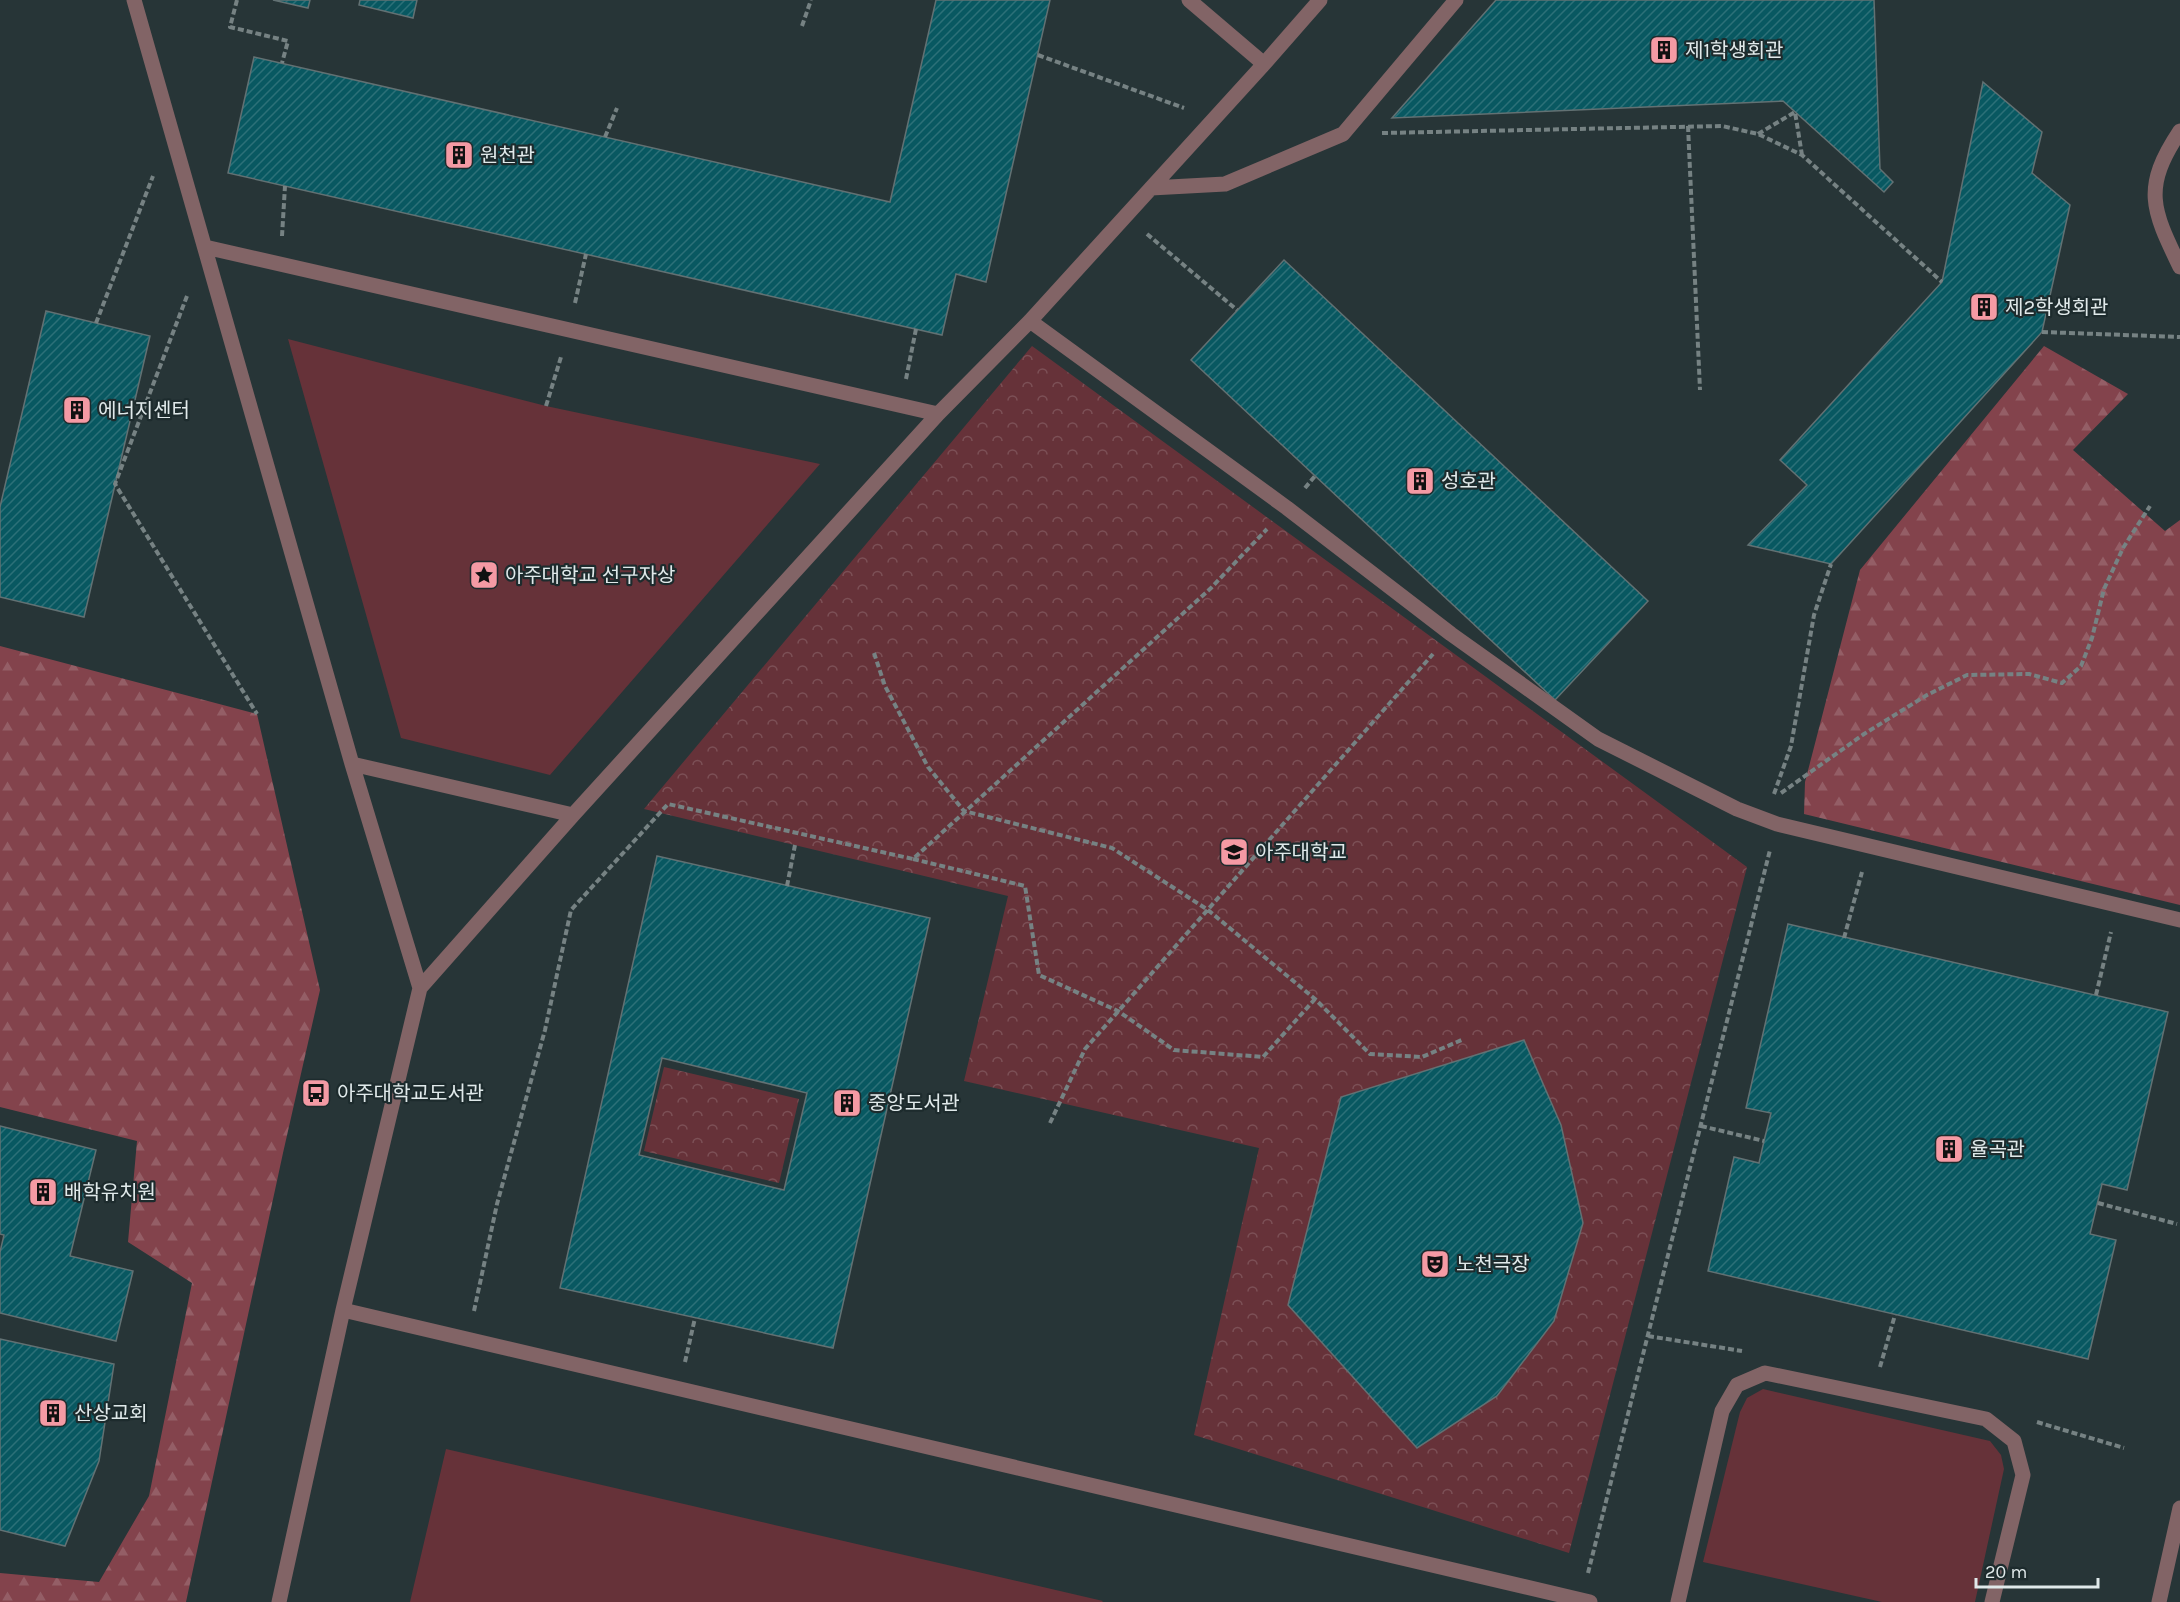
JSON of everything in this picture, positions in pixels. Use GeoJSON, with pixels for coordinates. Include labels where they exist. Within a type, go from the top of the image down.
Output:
{"type":"FeatureCollection","features":[{"type":"Feature","properties":{"kind":"lane"},"geometry":{"type":"LineString","coordinates":[[134,0],[352,764],[420,988]]}},
{"type":"Feature","properties":{"kind":"lane"},"geometry":{"type":"LineString","coordinates":[[1189,0],[1264,64]]}},
{"type":"Feature","properties":{"kind":"lane"},"geometry":{"type":"LineString","coordinates":[[279,1602],[343,1310],[420,988],[573,815],[938,414],[1030,321],[1320,0]]}},
{"type":"Feature","properties":{"kind":"lane"},"geometry":{"type":"LineString","coordinates":[[1151,188],[1225,184],[1343,134],[1456,0]]}},
{"type":"Feature","properties":{"kind":"lane"},"geometry":{"type":"LineString","coordinates":[[2180,131],[2157,175],[2155,197],[2158,218],[2180,267]]}},
{"type":"Feature","properties":{"kind":"lane"},"geometry":{"type":"LineString","coordinates":[[205,247],[938,414]]}},
{"type":"Feature","properties":{"kind":"lane"},"geometry":{"type":"LineString","coordinates":[[1030,321],[1287,508],[1451,634],[1599,739],[1737,809],[1777,824],[2180,920]]}},
{"type":"Feature","properties":{"kind":"lane"},"geometry":{"type":"LineString","coordinates":[[352,764],[573,815]]}},
{"type":"Feature","properties":{"kind":"lane"},"geometry":{"type":"LineString","coordinates":[[343,1310],[1586,1601]]}},
{"type":"Feature","properties":{"kind":"lane"},"geometry":{"type":"LineString","coordinates":[[1678,1602],[1722,1411],[1737,1385],[1765,1373],[1986,1419],[2014,1441],[2023,1475],[1992,1602]]}},
{"type":"Feature","properties":{"kind":"lane"},"geometry":{"type":"LineString","coordinates":[[2158,1602],[2180,1508]]}},
{"type":"Feature","properties":{"kind":"path"},"geometry":{"type":"LineString","coordinates":[[237,0],[230,27],[288,41],[282,63]]}},
{"type":"Feature","properties":{"kind":"path"},"geometry":{"type":"LineString","coordinates":[[802,26],[811,0]]}},
{"type":"Feature","properties":{"kind":"path"},"geometry":{"type":"LineString","coordinates":[[1038,55],[1214,119]]}},
{"type":"Feature","properties":{"kind":"path"},"geometry":{"type":"LineString","coordinates":[[605,136],[617,108]]}},
{"type":"Feature","properties":{"kind":"path"},"geometry":{"type":"LineString","coordinates":[[1758,134],[1795,112],[1802,155]]}},
{"type":"Feature","properties":{"kind":"path"},"geometry":{"type":"LineString","coordinates":[[1343,134],[1688,126],[1722,126],[1758,134],[1802,155],[1942,282]]}},
{"type":"Feature","properties":{"kind":"path"},"geometry":{"type":"LineString","coordinates":[[1688,126],[1700,390]]}},
{"type":"Feature","properties":{"kind":"path"},"geometry":{"type":"LineString","coordinates":[[96,323],[171,128]]}},
{"type":"Feature","properties":{"kind":"path"},"geometry":{"type":"LineString","coordinates":[[280,265],[285,186]]}},
{"type":"Feature","properties":{"kind":"path"},"geometry":{"type":"LineString","coordinates":[[1151,237],[1238,310]]}},
{"type":"Feature","properties":{"kind":"path"},"geometry":{"type":"LineString","coordinates":[[205,247],[115,484],[257,714]]}},
{"type":"Feature","properties":{"kind":"path"},"geometry":{"type":"LineString","coordinates":[[546,406],[569,330],[586,254]]}},
{"type":"Feature","properties":{"kind":"path"},"geometry":{"type":"LineString","coordinates":[[900,406],[916,329]]}},
{"type":"Feature","properties":{"kind":"path"},"geometry":{"type":"LineString","coordinates":[[2042,332],[2180,337]]}},
{"type":"Feature","properties":{"kind":"path"},"geometry":{"type":"LineString","coordinates":[[1831,564],[1814,615],[1791,746],[1773,799],[1864,734],[1927,694],[1967,675],[2029,674],[2062,683],[2081,666],[2092,638],[2104,589],[2123,548],[2150,506]]}},
{"type":"Feature","properties":{"kind":"path"},"geometry":{"type":"LineString","coordinates":[[913,859],[1211,588],[1287,508]]}},
{"type":"Feature","properties":{"kind":"path"},"geometry":{"type":"LineString","coordinates":[[1050,1123],[1085,1049],[1451,634]]}},
{"type":"Feature","properties":{"kind":"path"},"geometry":{"type":"LineString","coordinates":[[874,653],[885,686],[928,767],[964,811],[1112,848],[1208,910],[1315,999],[1370,1054],[1422,1057],[1464,1039]]}},
{"type":"Feature","properties":{"kind":"path"},"geometry":{"type":"LineString","coordinates":[[468,1341],[497,1204],[545,1030],[571,910],[668,804],[1025,886],[1039,975],[1118,1011],[1174,1050],[1263,1057],[1315,999]]}},
{"type":"Feature","properties":{"kind":"path"},"geometry":{"type":"LineString","coordinates":[[1586,1601],[1777,824]]}},
{"type":"Feature","properties":{"kind":"path"},"geometry":{"type":"LineString","coordinates":[[787,886],[795,845]]}},
{"type":"Feature","properties":{"kind":"path"},"geometry":{"type":"LineString","coordinates":[[1844,938],[1869,847]]}},
{"type":"Feature","properties":{"kind":"path"},"geometry":{"type":"LineString","coordinates":[[2096,995],[2117,905]]}},
{"type":"Feature","properties":{"kind":"path"},"geometry":{"type":"LineString","coordinates":[[1701,1126],[1764,1141]]}},
{"type":"Feature","properties":{"kind":"path"},"geometry":{"type":"LineString","coordinates":[[2098,1203],[2177,1224]]}},
{"type":"Feature","properties":{"kind":"path"},"geometry":{"type":"LineString","coordinates":[[1878,1374],[1895,1315]]}},
{"type":"Feature","properties":{"kind":"path"},"geometry":{"type":"LineString","coordinates":[[679,1389],[695,1318]]}},
{"type":"Feature","properties":{"kind":"green space"},"geometry":{"type":"Polygon","coordinates":[[[288,339],[546,406],[820,464],[550,775],[401,738],[288,339]]]}},
{"type":"Feature","properties":{"kind":"green space"},"geometry":{"type":"Polygon","coordinates":[[[1032,346],[1747,867],[1569,1553],[1194,1435],[1259,1148],[964,1081],[1008,896],[644,809],[1032,346]]]}},
{"type":"Feature","properties":{"kind":"green space"},"geometry":{"type":"Polygon","coordinates":[[[2044,346],[2128,394],[2073,450],[2165,531],[2180,520],[2180,905],[1804,814],[1805,782],[1860,570],[2044,346]]]}},
{"type":"Feature","properties":{"kind":"green space"},"geometry":{"type":"Polygon","coordinates":[[[0,646],[257,714],[320,990],[186,1602],[0,1602],[0,1573],[99,1582],[149,1496],[192,1283],[128,1242],[137,1141],[0,1107],[0,646]]]}},
{"type":"Feature","properties":{"kind":"green space"},"geometry":{"type":"Polygon","coordinates":[[[664,1067],[799,1099],[779,1183],[644,1151],[664,1067]]]}},
{"type":"Feature","properties":{"kind":"green space"},"geometry":{"type":"Polygon","coordinates":[[[1763,1389],[1990,1441],[2001,1455],[2004,1469],[1975,1602],[1882,1602],[1703,1562],[1740,1412],[1747,1398],[1763,1389]]]}},
{"type":"Feature","properties":{"kind":"green space"},"geometry":{"type":"Polygon","coordinates":[[[446,1449],[1103,1601],[410,1602],[446,1449]]]}},
{"type":"Feature","properties":{"kind":"building"},"geometry":{"type":"Polygon","coordinates":[[[273,0],[310,0],[308,8],[273,0]]]}},
{"type":"Feature","properties":{"kind":"building"},"geometry":{"type":"Polygon","coordinates":[[[360,0],[417,0],[413,18],[359,5],[360,0]]]}},
{"type":"Feature","properties":{"kind":"building","name":"원천관"},"geometry":{"type":"Polygon","coordinates":[[[936,0],[1050,0],[986,282],[956,274],[942,335],[228,173],[254,57],[890,202],[936,0]]]}},
{"type":"Feature","properties":{"kind":"building","name":"제1학생회관"},"geometry":{"type":"Polygon","coordinates":[[[1496,0],[1874,0],[1880,169],[1893,182],[1884,192],[1783,101],[1392,118],[1496,0]]]}},
{"type":"Feature","properties":{"kind":"building","name":"제2학생회관"},"geometry":{"type":"Polygon","coordinates":[[[1983,82],[2042,132],[2032,173],[2070,205],[2042,332],[1831,564],[1748,545],[1807,485],[1780,460],[1942,282],[1983,82]]]}},
{"type":"Feature","properties":{"kind":"building","name":"성호관"},"geometry":{"type":"Polygon","coordinates":[[[1284,260],[1648,601],[1555,700],[1191,360],[1284,260]]]}},
{"type":"Feature","properties":{"kind":"building","name":"에너지센터"},"geometry":{"type":"Polygon","coordinates":[[[46,311],[150,336],[84,617],[0,597],[0,507],[46,311]]]}},
{"type":"Feature","properties":{"kind":"building","name":"중앙도서관"},"geometry":{"type":"Polygon","coordinates":[[[657,856],[930,918],[833,1348],[560,1288],[657,856]],[[662,1058],[639,1155],[784,1190],[807,1093],[662,1058]]]}},
{"type":"Feature","properties":{"kind":"building","name":"율곡관"},"geometry":{"type":"Polygon","coordinates":[[[1788,924],[2168,1012],[2127,1190],[2102,1184],[2090,1234],[2116,1240],[2088,1359],[1708,1271],[1734,1157],[1759,1163],[1771,1113],[1746,1108],[1788,924]]]}},
{"type":"Feature","properties":{"kind":"building","name":"노천극장"},"geometry":{"type":"Polygon","coordinates":[[[1524,1040],[1561,1125],[1583,1223],[1554,1321],[1497,1396],[1417,1448],[1288,1305],[1341,1097],[1524,1040]]]}},
{"type":"Feature","properties":{"kind":"building","name":"배학유치원"},"geometry":{"type":"Polygon","coordinates":[[[0,1126],[96,1150],[70,1256],[133,1271],[116,1341],[0,1313],[0,1252],[4,1235],[0,1234],[0,1126]]]}},
{"type":"Feature","properties":{"kind":"building","name":"산상교회"},"geometry":{"type":"Polygon","coordinates":[[[0,1339],[114,1364],[99,1461],[65,1546],[0,1530],[0,1339]]]}},
{"type":"Feature","properties":{"kind":"place","name":"제1학생회관"},"geometry":{"type":"Point","coordinates":[1664,50]}},
{"type":"Feature","properties":{"kind":"place","name":"원천관"},"geometry":{"type":"Point","coordinates":[459,155]}},
{"type":"Feature","properties":{"kind":"place","name":"제2학생회관"},"geometry":{"type":"Point","coordinates":[1984,307]}},
{"type":"Feature","properties":{"kind":"place","name":"에너지센터"},"geometry":{"type":"Point","coordinates":[77,410]}},
{"type":"Feature","properties":{"kind":"place","name":"성호관"},"geometry":{"type":"Point","coordinates":[1420,481]}},
{"type":"Feature","properties":{"kind":"place","name":"아주대학교 선구자상"},"geometry":{"type":"Point","coordinates":[484,575]}},
{"type":"Feature","properties":{"kind":"place","name":"아주대학교"},"geometry":{"type":"Point","coordinates":[1234,852]}},
{"type":"Feature","properties":{"kind":"place","name":"아주대학교도서관"},"geometry":{"type":"Point","coordinates":[316,1093]}},
{"type":"Feature","properties":{"kind":"place","name":"중앙도서관"},"geometry":{"type":"Point","coordinates":[847,1103]}},
{"type":"Feature","properties":{"kind":"place","name":"율곡관"},"geometry":{"type":"Point","coordinates":[1949,1149]}},
{"type":"Feature","properties":{"kind":"place","name":"배학유치원"},"geometry":{"type":"Point","coordinates":[43,1192]}},
{"type":"Feature","properties":{"kind":"place","name":"노천극장"},"geometry":{"type":"Point","coordinates":[1435,1264]}},
{"type":"Feature","properties":{"kind":"place","name":"산상교회"},"geometry":{"type":"Point","coordinates":[53,1413]}}]}
